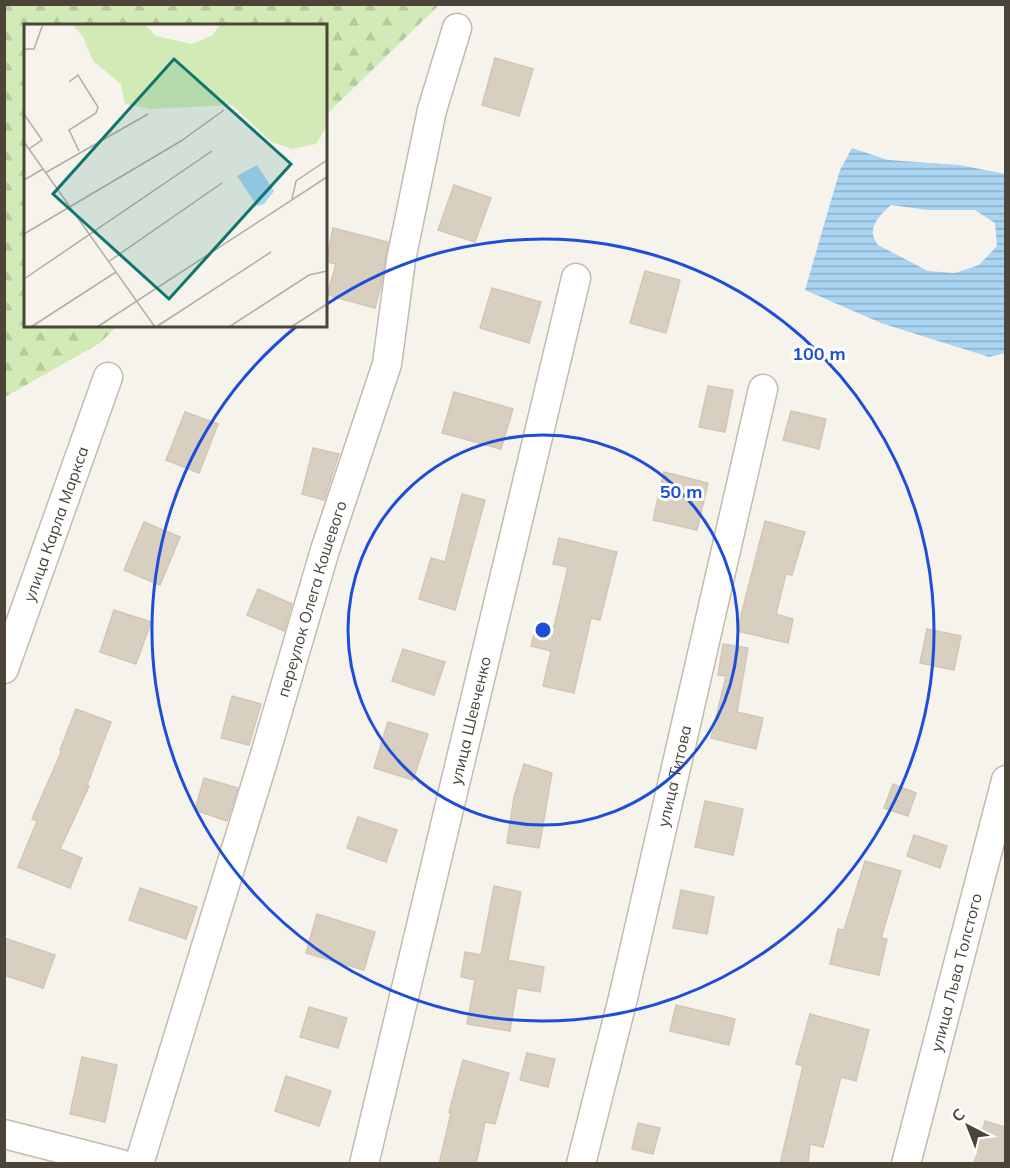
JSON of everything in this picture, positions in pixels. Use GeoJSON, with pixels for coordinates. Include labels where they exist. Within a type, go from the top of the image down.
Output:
{"type":"FeatureCollection","features":[{"type":"Feature","properties":{"kind":"street","name":"переулок Олега Кошевого"},"geometry":{"type":"LineString","coordinates":[[139,1164],[325,550],[387,364],[401,260],[432,110],[457,28]]}},
{"type":"Feature","properties":{"kind":"street","name":"улица Шевченко"},"geometry":{"type":"LineString","coordinates":[[364,1164],[576,278]]}},
{"type":"Feature","properties":{"kind":"street","name":"улица Карла Маркса"},"geometry":{"type":"LineString","coordinates":[[4,669],[108,377]]}},
{"type":"Feature","properties":{"kind":"street","name":"улица Титова"},"geometry":{"type":"LineString","coordinates":[[581,1164],[623,998],[763,389]]}},
{"type":"Feature","properties":{"kind":"street","name":"улица Льва Толстого"},"geometry":{"type":"LineString","coordinates":[[906,1164],[1005,780]]}},
{"type":"Feature","properties":{"kind":"street"},"geometry":{"type":"LineString","coordinates":[[4,1134],[121,1164]]}},
{"type":"Feature","properties":{"kind":"green space"},"geometry":{"type":"Polygon","coordinates":[[[5,4],[439,4],[327,114],[327,24],[24,24],[24,327],[116,327],[100,343],[5,397],[5,4]]]}},
{"type":"Feature","properties":{"kind":"water"},"geometry":{"type":"Polygon","coordinates":[[[852,148],[888,160],[960,165],[1005,174],[1005,353],[989,357],[881,323],[805,290],[840,170],[852,148]],[[891,205],[875,223],[874,239],[878,245],[928,271],[955,273],[979,265],[997,246],[995,223],[975,210],[928,210],[891,205]]]}},
{"type":"Feature","properties":{"kind":"building"},"geometry":{"type":"Polygon","coordinates":[[[495,58],[533,69],[519,116],[482,105],[495,58]]]}},
{"type":"Feature","properties":{"kind":"building"},"geometry":{"type":"Polygon","coordinates":[[[454,185],[491,198],[475,242],[438,230],[454,185]]]}},
{"type":"Feature","properties":{"kind":"building"},"geometry":{"type":"Polygon","coordinates":[[[333,228],[388,242],[375,308],[327,295],[336,264],[327,262],[333,228]]]}},
{"type":"Feature","properties":{"kind":"building"},"geometry":{"type":"Polygon","coordinates":[[[645,271],[680,280],[666,333],[630,323],[645,271]]]}},
{"type":"Feature","properties":{"kind":"building"},"geometry":{"type":"Polygon","coordinates":[[[492,288],[541,302],[529,343],[480,328],[492,288]]]}},
{"type":"Feature","properties":{"kind":"building"},"geometry":{"type":"Polygon","coordinates":[[[708,386],[733,390],[725,432],[699,427],[708,386]]]}},
{"type":"Feature","properties":{"kind":"building"},"geometry":{"type":"Polygon","coordinates":[[[454,392],[513,409],[501,449],[442,433],[454,392]]]}},
{"type":"Feature","properties":{"kind":"building"},"geometry":{"type":"Polygon","coordinates":[[[791,411],[826,419],[819,449],[783,440],[791,411]]]}},
{"type":"Feature","properties":{"kind":"building"},"geometry":{"type":"Polygon","coordinates":[[[185,412],[218,424],[199,473],[166,460],[185,412]]]}},
{"type":"Feature","properties":{"kind":"building"},"geometry":{"type":"Polygon","coordinates":[[[313,448],[339,454],[324,500],[302,494],[313,448]]]}},
{"type":"Feature","properties":{"kind":"building"},"geometry":{"type":"Polygon","coordinates":[[[664,472],[708,483],[697,530],[653,520],[664,472]]]}},
{"type":"Feature","properties":{"kind":"building"},"geometry":{"type":"Polygon","coordinates":[[[462,494],[485,500],[455,610],[419,599],[431,558],[445,562],[462,494]]]}},
{"type":"Feature","properties":{"kind":"building"},"geometry":{"type":"Polygon","coordinates":[[[765,521],[805,532],[792,575],[786,574],[776,614],[793,619],[788,643],[737,631],[765,521]]]}},
{"type":"Feature","properties":{"kind":"building"},"geometry":{"type":"Polygon","coordinates":[[[144,522],[180,537],[160,585],[124,570],[144,522]]]}},
{"type":"Feature","properties":{"kind":"building"},"geometry":{"type":"Polygon","coordinates":[[[559,538],[617,552],[600,620],[591,618],[574,693],[543,686],[551,651],[531,646],[537,623],[554,627],[568,567],[553,564],[559,538]]]}},
{"type":"Feature","properties":{"kind":"building"},"geometry":{"type":"Polygon","coordinates":[[[258,589],[292,604],[284,631],[247,615],[258,589]]]}},
{"type":"Feature","properties":{"kind":"building"},"geometry":{"type":"Polygon","coordinates":[[[114,610],[151,622],[136,664],[100,652],[114,610]]]}},
{"type":"Feature","properties":{"kind":"building"},"geometry":{"type":"Polygon","coordinates":[[[927,629],[961,636],[954,670],[920,663],[927,629]]]}},
{"type":"Feature","properties":{"kind":"building"},"geometry":{"type":"Polygon","coordinates":[[[723,644],[748,648],[737,712],[763,718],[756,749],[711,738],[726,676],[718,675],[723,644]]]}},
{"type":"Feature","properties":{"kind":"building"},"geometry":{"type":"Polygon","coordinates":[[[403,649],[445,662],[434,695],[392,681],[403,649]]]}},
{"type":"Feature","properties":{"kind":"building"},"geometry":{"type":"Polygon","coordinates":[[[232,696],[261,704],[249,745],[221,738],[232,696]]]}},
{"type":"Feature","properties":{"kind":"building"},"geometry":{"type":"Polygon","coordinates":[[[76,709],[111,722],[87,785],[89,786],[60,849],[82,858],[70,888],[18,867],[37,821],[32,819],[62,750],[60,750],[76,709]]]}},
{"type":"Feature","properties":{"kind":"building"},"geometry":{"type":"Polygon","coordinates":[[[388,722],[428,734],[413,780],[374,768],[388,722]]]}},
{"type":"Feature","properties":{"kind":"building"},"geometry":{"type":"Polygon","coordinates":[[[524,764],[552,773],[539,848],[507,843],[514,797],[524,764]]]}},
{"type":"Feature","properties":{"kind":"building"},"geometry":{"type":"Polygon","coordinates":[[[204,778],[238,788],[227,821],[195,810],[204,778]]]}},
{"type":"Feature","properties":{"kind":"building"},"geometry":{"type":"Polygon","coordinates":[[[893,784],[916,793],[908,816],[884,808],[893,784]]]}},
{"type":"Feature","properties":{"kind":"building"},"geometry":{"type":"Polygon","coordinates":[[[705,801],[743,809],[733,855],[695,847],[705,801]]]}},
{"type":"Feature","properties":{"kind":"building"},"geometry":{"type":"Polygon","coordinates":[[[358,817],[397,830],[386,862],[347,848],[358,817]]]}},
{"type":"Feature","properties":{"kind":"building"},"geometry":{"type":"Polygon","coordinates":[[[914,835],[947,846],[940,868],[907,856],[914,835]]]}},
{"type":"Feature","properties":{"kind":"building"},"geometry":{"type":"Polygon","coordinates":[[[865,861],[901,871],[881,938],[887,939],[879,975],[830,964],[838,929],[844,930],[865,861]]]}},
{"type":"Feature","properties":{"kind":"building"},"geometry":{"type":"Polygon","coordinates":[[[494,886],[521,892],[508,960],[544,967],[540,992],[517,988],[510,1031],[467,1024],[475,980],[461,977],[465,952],[481,955],[494,886]]]}},
{"type":"Feature","properties":{"kind":"building"},"geometry":{"type":"Polygon","coordinates":[[[140,888],[197,907],[186,939],[129,920],[140,888]]]}},
{"type":"Feature","properties":{"kind":"building"},"geometry":{"type":"Polygon","coordinates":[[[681,890],[714,897],[707,934],[673,928],[681,890]]]}},
{"type":"Feature","properties":{"kind":"building"},"geometry":{"type":"Polygon","coordinates":[[[317,914],[375,932],[364,970],[306,953],[317,914]]]}},
{"type":"Feature","properties":{"kind":"building"},"geometry":{"type":"Polygon","coordinates":[[[4,938],[55,955],[43,988],[4,975],[4,938]]]}},
{"type":"Feature","properties":{"kind":"building"},"geometry":{"type":"Polygon","coordinates":[[[676,1005],[735,1019],[729,1045],[670,1031],[676,1005]]]}},
{"type":"Feature","properties":{"kind":"building"},"geometry":{"type":"Polygon","coordinates":[[[309,1007],[347,1018],[338,1048],[300,1037],[309,1007]]]}},
{"type":"Feature","properties":{"kind":"building"},"geometry":{"type":"Polygon","coordinates":[[[810,1014],[869,1030],[856,1081],[841,1077],[823,1147],[810,1144],[808,1164],[780,1164],[803,1066],[796,1064],[810,1014]]]}},
{"type":"Feature","properties":{"kind":"building"},"geometry":{"type":"Polygon","coordinates":[[[527,1053],[555,1059],[548,1087],[520,1080],[527,1053]]]}},
{"type":"Feature","properties":{"kind":"building"},"geometry":{"type":"Polygon","coordinates":[[[82,1057],[117,1065],[105,1122],[70,1114],[82,1057]]]}},
{"type":"Feature","properties":{"kind":"building"},"geometry":{"type":"Polygon","coordinates":[[[463,1060],[509,1073],[495,1124],[485,1122],[476,1164],[439,1164],[451,1113],[449,1112],[463,1060]]]}},
{"type":"Feature","properties":{"kind":"building"},"geometry":{"type":"Polygon","coordinates":[[[286,1076],[331,1091],[319,1126],[275,1111],[286,1076]]]}},
{"type":"Feature","properties":{"kind":"building"},"geometry":{"type":"Polygon","coordinates":[[[985,1121],[1005,1127],[1005,1164],[974,1164],[985,1121]]]}},
{"type":"Feature","properties":{"kind":"building"},"geometry":{"type":"Polygon","coordinates":[[[638,1123],[660,1128],[653,1154],[632,1149],[638,1123]]]}}]}
